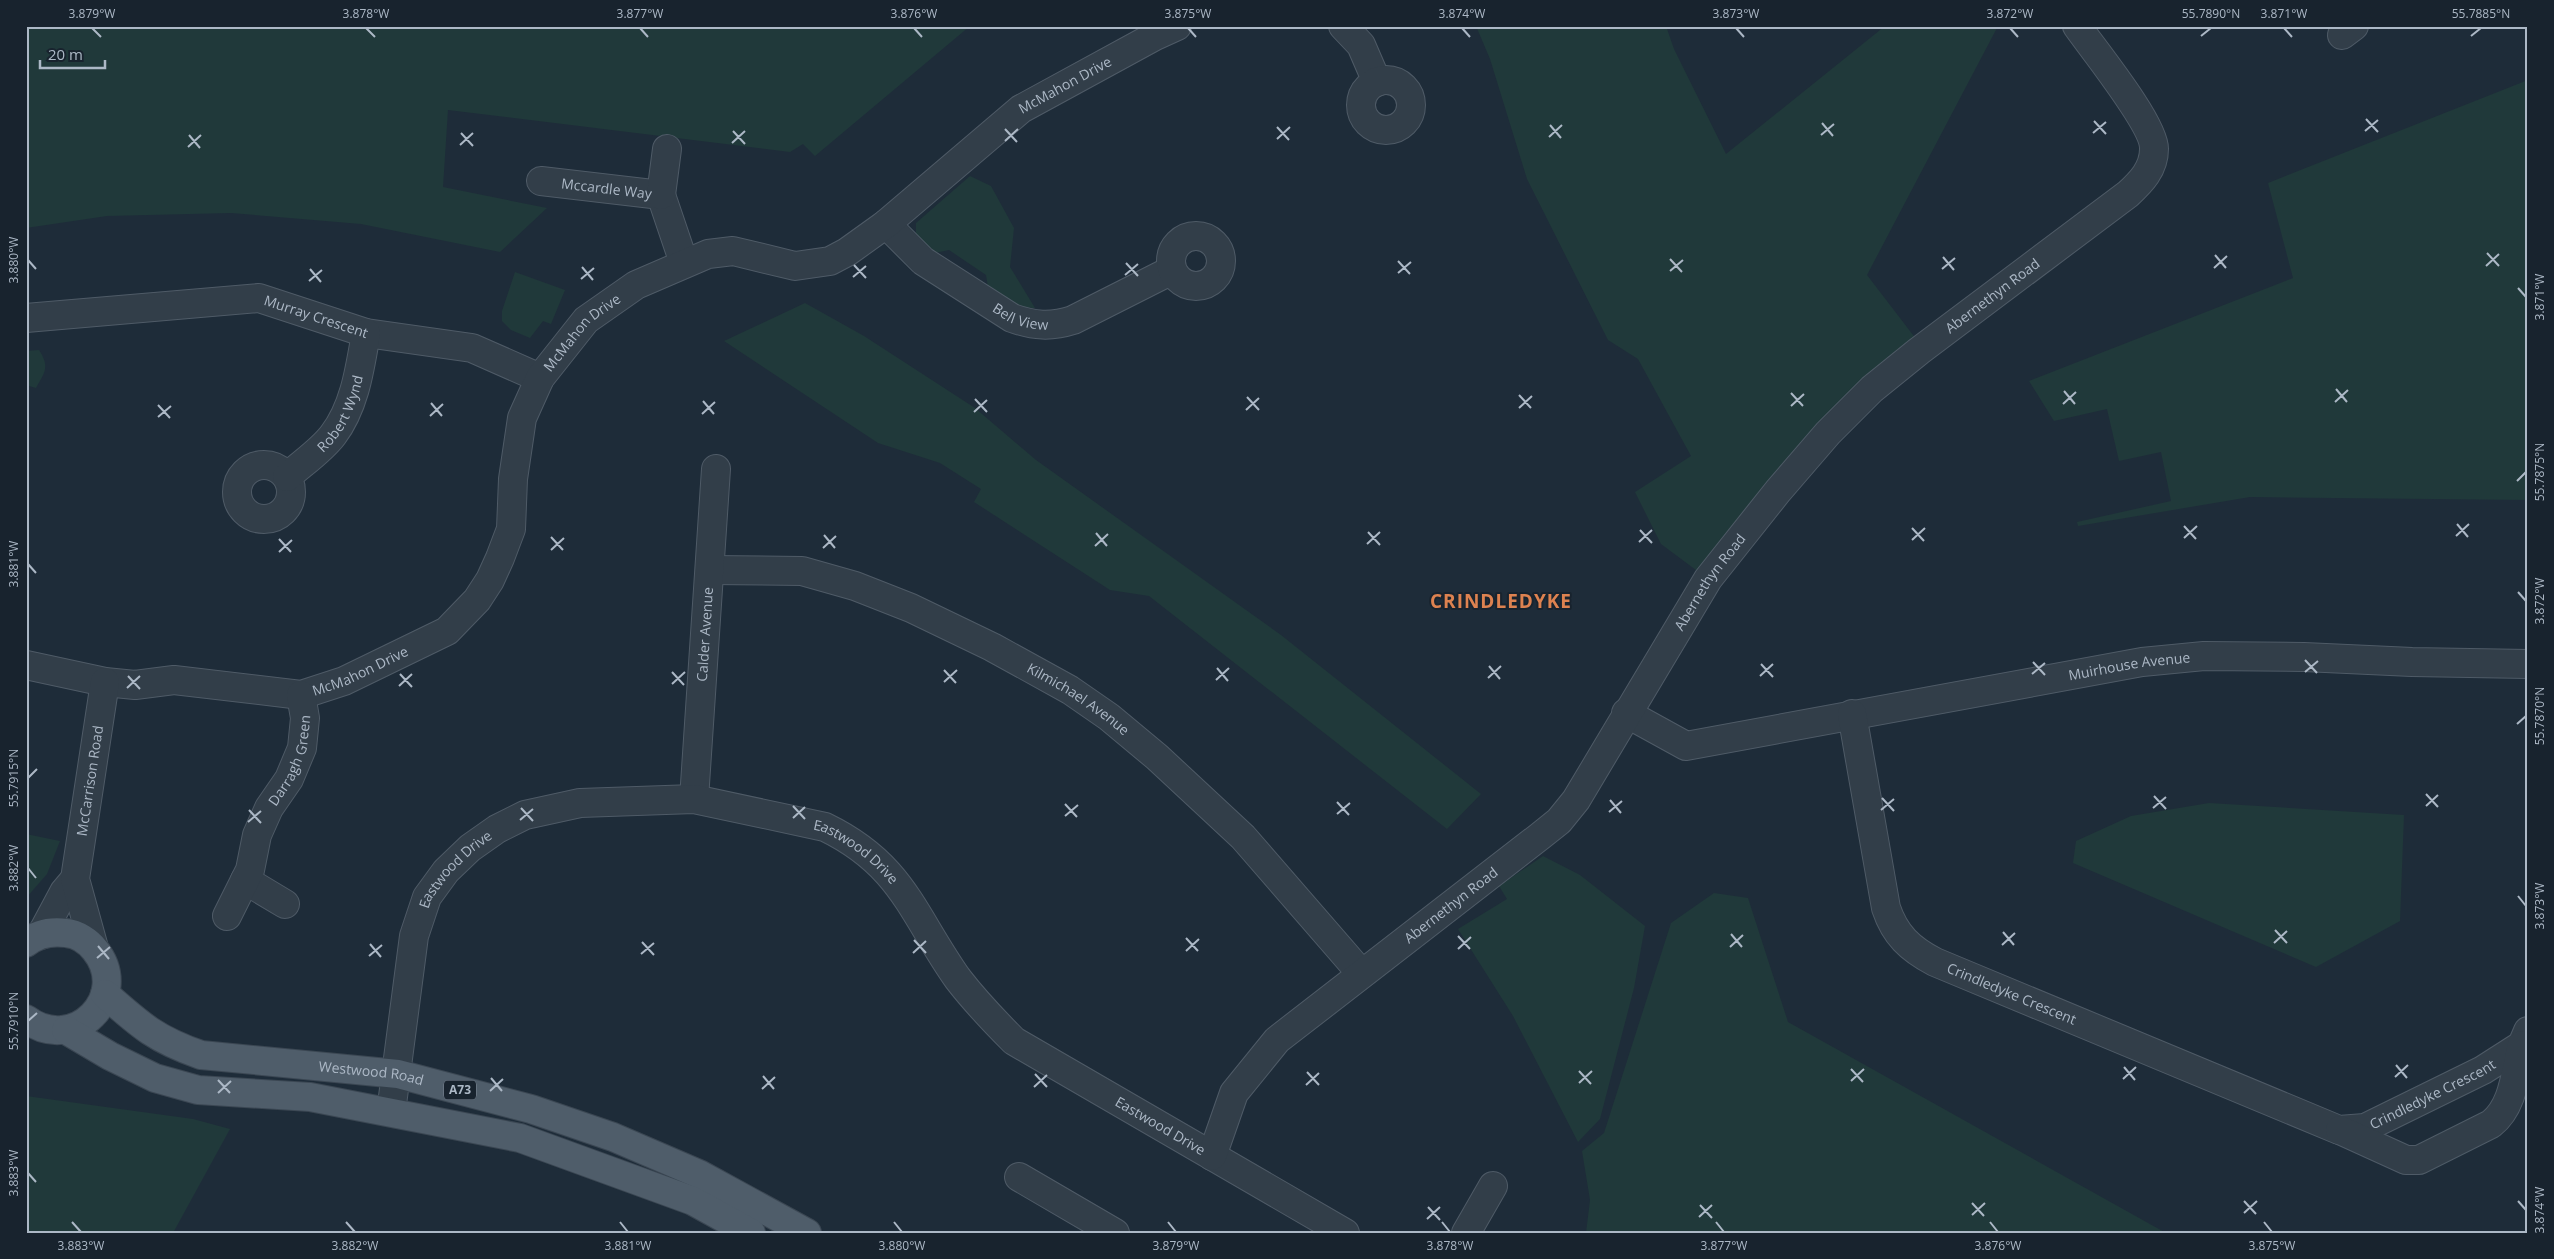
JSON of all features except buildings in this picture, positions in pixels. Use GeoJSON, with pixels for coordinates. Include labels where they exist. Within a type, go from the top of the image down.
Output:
{"type":"FeatureCollection","features":[{"type":"Feature","properties":{"kind":"main road"},"geometry":{"type":"LineString","coordinates":[[34,939],[55,932],[70,933],[82,938],[94,948],[105,968],[105,994],[100,1006],[91,1017],[80,1026],[40,1028]]}},
{"type":"Feature","properties":{"kind":"main road","name":"Westwood Road"},"geometry":{"type":"LineString","coordinates":[[105,994],[147,1030],[171,1044],[201,1055],[398,1074],[531,1108],[613,1137],[699,1174],[807,1233]]}},
{"type":"Feature","properties":{"kind":"main road"},"geometry":{"type":"LineString","coordinates":[[40,1028],[110,1056],[155,1078],[198,1090],[310,1097],[520,1138],[693,1201],[751,1233]]}},
{"type":"Feature","properties":{"kind":"street","name":"McMahon Drive"},"geometry":{"type":"LineString","coordinates":[[26,665],[105,682],[135,685],[174,680],[301,695],[344,681],[446,631],[477,600],[490,580],[511,529],[513,479],[522,418],[540,378],[586,320],[636,285],[708,254],[733,251],[795,266],[830,261],[847,252],[886,224],[1021,109],[1155,36],[1177,26]]}},
{"type":"Feature","properties":{"kind":"street"},"geometry":{"type":"LineString","coordinates":[[1343,26],[1361,45],[1378,82]]}},
{"type":"Feature","properties":{"kind":"street","name":"Abernethyn Road"},"geometry":{"type":"LineString","coordinates":[[1212,1156],[1234,1093],[1277,1040],[1361,973],[1441,916],[1559,821],[1576,800],[1708,579],[1778,491],[1853,408],[1919,351],[2128,194],[2143,180],[2152,162],[2154,147],[2149,132],[2138,112],[2077,26]]}},
{"type":"Feature","properties":{"kind":"street"},"geometry":{"type":"LineString","coordinates":[[661,194],[667,149]]}},
{"type":"Feature","properties":{"kind":"street","name":"Mccardle Way"},"geometry":{"type":"LineString","coordinates":[[541,181],[661,194],[684,263]]}},
{"type":"Feature","properties":{"kind":"street","name":"Bell View"},"geometry":{"type":"LineString","coordinates":[[886,224],[923,261],[1012,318],[1028,324],[1058,325],[1073,320],[1172,270]]}},
{"type":"Feature","properties":{"kind":"street","name":"Murray Crescent"},"geometry":{"type":"LineString","coordinates":[[26,318],[259,298],[366,333],[472,348],[540,378]]}},
{"type":"Feature","properties":{"kind":"street","name":"Robert Wynd"},"geometry":{"type":"LineString","coordinates":[[287,477],[332,436],[344,416],[356,386],[366,333]]}},
{"type":"Feature","properties":{"kind":"street","name":"Calder Avenue"},"geometry":{"type":"LineString","coordinates":[[694,799],[717,469]]}},
{"type":"Feature","properties":{"kind":"street","name":"Kilmichael Avenue"},"geometry":{"type":"LineString","coordinates":[[710,570],[802,571],[854,586],[911,608],[992,647],[1070,690],[1109,717],[1157,757],[1243,837],[1361,973]]}},
{"type":"Feature","properties":{"kind":"street","name":"Muirhouse Avenue"},"geometry":{"type":"LineString","coordinates":[[1626,714],[1686,746],[2142,662],[2204,656],[2528,664]]}},
{"type":"Feature","properties":{"kind":"street","name":"McCarrison Road"},"geometry":{"type":"LineString","coordinates":[[94,948],[75,879],[105,682]]}},
{"type":"Feature","properties":{"kind":"street","name":"Darragh Green"},"geometry":{"type":"LineString","coordinates":[[227,916],[250,870],[261,826],[269,808],[289,779],[302,748],[305,718],[301,695]]}},
{"type":"Feature","properties":{"kind":"street","name":"Crindledyke Crescent"},"geometry":{"type":"LineString","coordinates":[[1852,714],[1886,908],[1891,923],[1902,940],[1917,952],[2406,1160],[2419,1160],[2490,1124],[2501,1116],[2508,1104],[2525,1038]]}},
{"type":"Feature","properties":{"kind":"street","name":"Eastwood Drive"},"geometry":{"type":"LineString","coordinates":[[391,1112],[398,1074],[414,936],[427,897],[446,871],[470,848],[497,829],[525,815],[550,808],[580,803],[694,799],[825,827],[867,851],[901,886],[958,978],[985,1012],[1014,1041],[1345,1233]]}},
{"type":"Feature","properties":{"kind":"street","name":"McCarrison Road"},"geometry":{"type":"LineString","coordinates":[[34,939],[64,892],[75,879]]}},
{"type":"Feature","properties":{"kind":"street"},"geometry":{"type":"LineString","coordinates":[[245,880],[286,904]]}},
{"type":"Feature","properties":{"kind":"street","name":"Crindledyke Crescent"},"geometry":{"type":"LineString","coordinates":[[2339,1130],[2365,1128],[2483,1070],[2525,1038]]}},
{"type":"Feature","properties":{"kind":"street"},"geometry":{"type":"LineString","coordinates":[[1019,1177],[1115,1233]]}},
{"type":"Feature","properties":{"kind":"street"},"geometry":{"type":"LineString","coordinates":[[1466,1233],[1493,1186]]}},
{"type":"Feature","properties":{"kind":"green space"},"geometry":{"type":"Polygon","coordinates":[[[26,26],[970,26],[815,156],[803,144],[790,152],[448,110],[443,187],[547,208],[500,252],[361,224],[231,213],[107,216],[26,228],[26,26]]]}},
{"type":"Feature","properties":{"kind":"green space"},"geometry":{"type":"Polygon","coordinates":[[[1476,26],[1666,26],[1674,49],[1726,154],[1885,26],[1998,26],[1867,275],[1923,348],[1708,579],[1661,544],[1635,492],[1691,456],[1638,359],[1608,340],[1527,179],[1490,59],[1476,26]]]}},
{"type":"Feature","properties":{"kind":"green space"},"geometry":{"type":"Polygon","coordinates":[[[2528,80],[2528,500],[2250,497],[2078,526],[2077,522],[2171,501],[2161,452],[2119,461],[2107,409],[2054,421],[2029,381],[2293,278],[2268,183],[2528,80]]]}},
{"type":"Feature","properties":{"kind":"green space"},"geometry":{"type":"Polygon","coordinates":[[[970,176],[991,186],[1014,228],[1010,267],[1035,308],[1028,308],[1004,298],[988,287],[986,275],[949,250],[935,253],[916,234],[916,223],[970,176]]]}},
{"type":"Feature","properties":{"kind":"green space"},"geometry":{"type":"Polygon","coordinates":[[[515,272],[565,290],[551,324],[543,321],[530,338],[511,330],[502,321],[502,311],[515,272]]]}},
{"type":"Feature","properties":{"kind":"green space"},"geometry":{"type":"Polygon","coordinates":[[[805,303],[864,336],[975,408],[1036,460],[1281,635],[1481,794],[1447,829],[1149,596],[1110,590],[974,502],[981,489],[940,463],[878,443],[724,341],[805,303]]]}},
{"type":"Feature","properties":{"kind":"green space"},"geometry":{"type":"Polygon","coordinates":[[[39,350],[45,369],[36,388],[26,385],[26,351],[39,350]]]}},
{"type":"Feature","properties":{"kind":"green space"},"geometry":{"type":"Polygon","coordinates":[[[2209,803],[2404,815],[2400,921],[2316,967],[2073,863],[2076,841],[2131,816],[2209,803]]]}},
{"type":"Feature","properties":{"kind":"green space"},"geometry":{"type":"Polygon","coordinates":[[[26,834],[60,841],[47,874],[26,898],[26,834]]]}},
{"type":"Feature","properties":{"kind":"green space"},"geometry":{"type":"Polygon","coordinates":[[[1543,856],[1580,875],[1645,926],[1634,988],[1600,1119],[1578,1142],[1513,1016],[1458,929],[1507,899],[1499,886],[1543,856]]]}},
{"type":"Feature","properties":{"kind":"green space"},"geometry":{"type":"Polygon","coordinates":[[[1714,893],[1748,898],[1788,1022],[2166,1233],[1586,1233],[1590,1200],[1582,1151],[1604,1133],[1671,923],[1714,893]]]}},
{"type":"Feature","properties":{"kind":"green space"},"geometry":{"type":"Polygon","coordinates":[[[26,1096],[193,1119],[230,1129],[173,1233],[26,1233],[26,1096]]]}},
{"type":"Feature","properties":{"kind":"district","name":"CRINDLEDYKE"},"geometry":{"type":"Point","coordinates":[1501,601]}}]}
